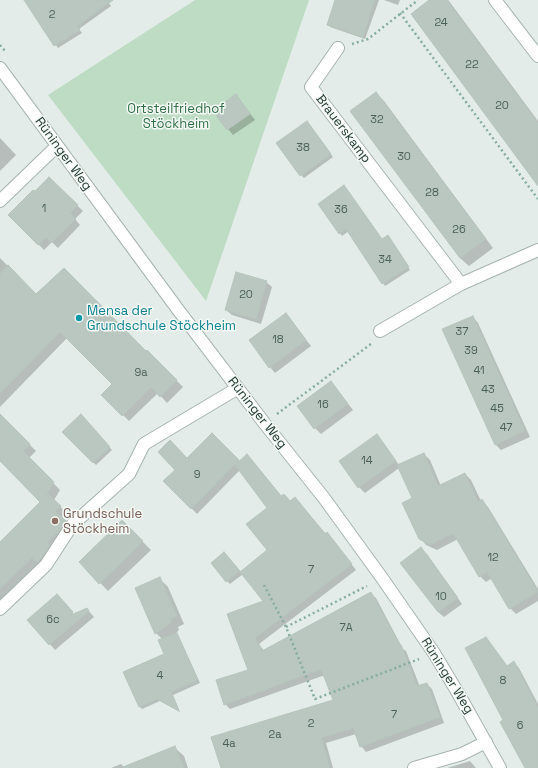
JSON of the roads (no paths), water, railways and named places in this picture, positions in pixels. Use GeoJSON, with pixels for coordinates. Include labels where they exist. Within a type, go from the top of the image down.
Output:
{"type":"FeatureCollection","features":[{"type":"Feature","properties":{"kind":"street"},"geometry":{"type":"LineString","coordinates":[[495,0],[538,56]]}},
{"type":"Feature","properties":{"kind":"street","name":"Brauerskamp"},"geometry":{"type":"LineString","coordinates":[[338,48],[311,87],[461,284]]}},
{"type":"Feature","properties":{"kind":"street","name":"Rüninger Weg"},"geometry":{"type":"LineString","coordinates":[[0,68],[179,311],[265,424],[324,498],[382,578],[434,653],[500,768]]}},
{"type":"Feature","properties":{"kind":"street"},"geometry":{"type":"LineString","coordinates":[[0,201],[57,146]]}},
{"type":"Feature","properties":{"kind":"street"},"geometry":{"type":"LineString","coordinates":[[380,330],[461,284],[538,250]]}},
{"type":"Feature","properties":{"kind":"street"},"geometry":{"type":"LineString","coordinates":[[0,609],[46,565],[72,525],[129,474],[144,444],[238,388]]}},
{"type":"Feature","properties":{"kind":"street"},"geometry":{"type":"LineString","coordinates":[[414,768],[462,754],[486,742]]}},
{"type":"Feature","properties":{"kind":"place","name":"Mensa der Grundschule Stöckheim"},"geometry":{"type":"Point","coordinates":[79,318]}},
{"type":"Feature","properties":{"kind":"place","name":"Grundschule Stöckheim"},"geometry":{"type":"Point","coordinates":[55,521]}},
{"type":"Feature","properties":{"kind":"park label","name":"Ortsteilfriedhof Stöckheim"},"geometry":{"type":"Point","coordinates":[176,116]}}]}
